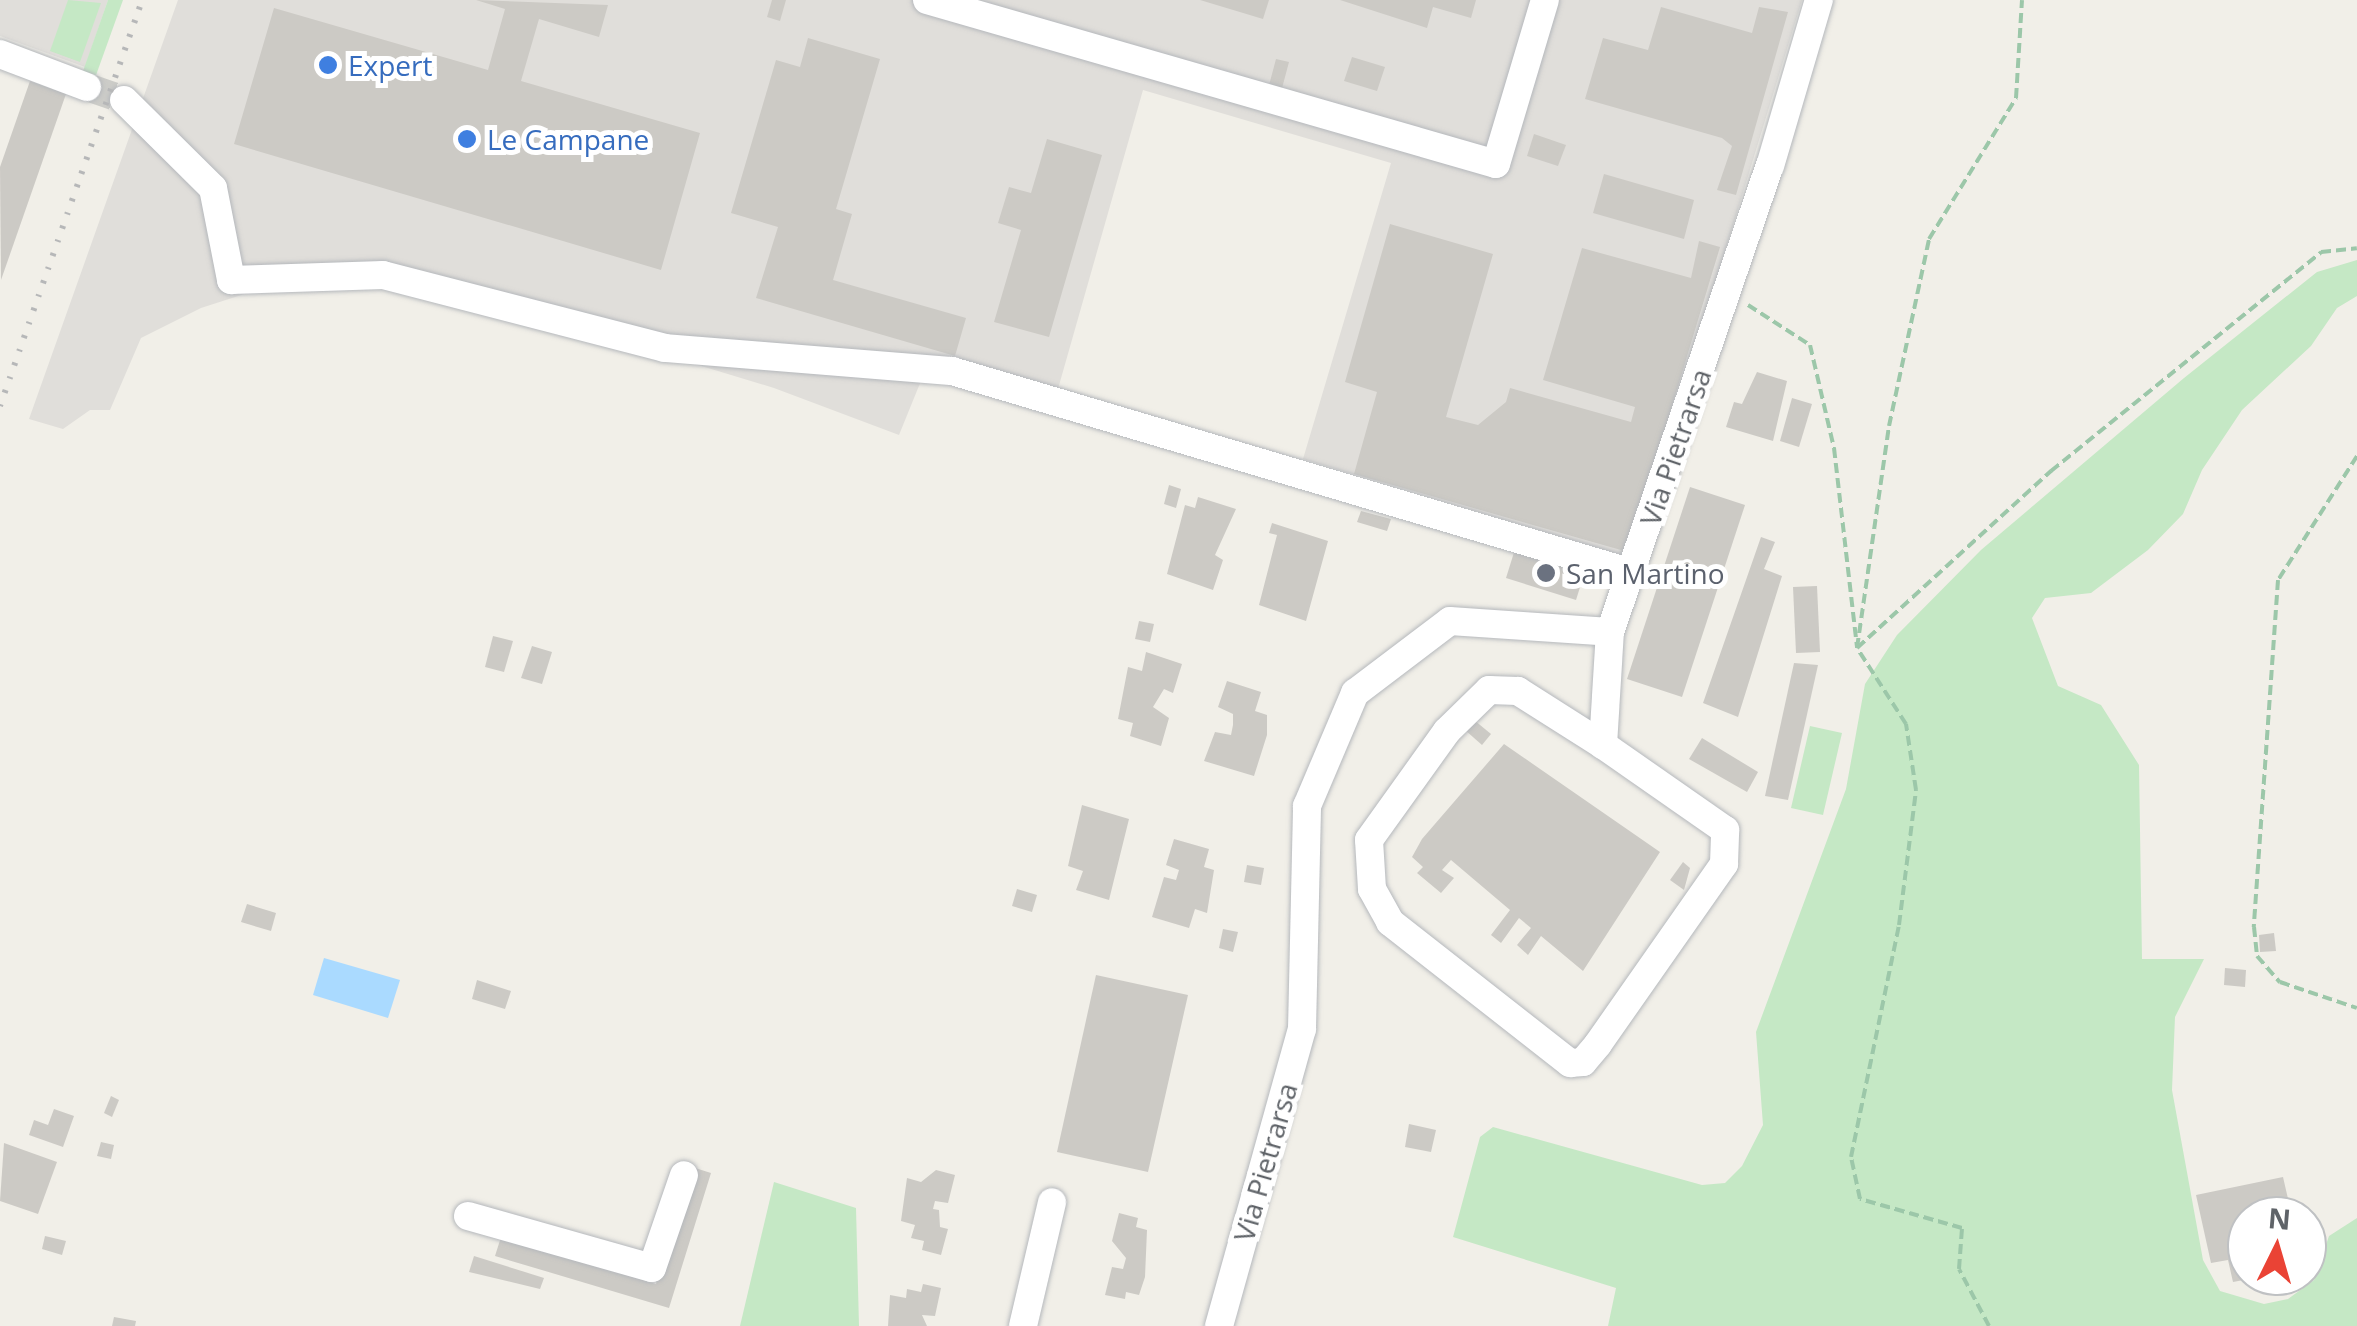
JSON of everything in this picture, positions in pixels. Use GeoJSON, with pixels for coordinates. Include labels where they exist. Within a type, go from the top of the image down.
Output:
{"type":"FeatureCollection","features":[{"type":"Feature","properties":{"kind":"street"},"geometry":{"type":"LineString","coordinates":[[928,0],[1496,164],[1545,0]]}},
{"type":"Feature","properties":{"kind":"street","name":"Via Pietrarsa"},"geometry":{"type":"LineString","coordinates":[[1218,1326],[1302,1029],[1308,806],[1354,693],[1450,621],[1610,632],[1726,296],[1819,0]]}},
{"type":"Feature","properties":{"kind":"street"},"geometry":{"type":"LineString","coordinates":[[0,54],[86,87]]}},
{"type":"Feature","properties":{"kind":"street"},"geometry":{"type":"LineString","coordinates":[[124,100],[213,188],[232,280],[383,274],[665,348],[952,371],[1632,573]]}},
{"type":"Feature","properties":{"kind":"street"},"geometry":{"type":"LineString","coordinates":[[1603,745],[1610,632]]}},
{"type":"Feature","properties":{"kind":"street"},"geometry":{"type":"LineString","coordinates":[[1489,690],[1518,690],[1603,745],[1725,830],[1724,864],[1598,1044],[1583,1062],[1570,1063],[1390,922],[1372,890],[1369,840],[1447,731],[1489,690]]}},
{"type":"Feature","properties":{"kind":"street"},"geometry":{"type":"LineString","coordinates":[[468,1216],[652,1268],[684,1175]]}},
{"type":"Feature","properties":{"kind":"street"},"geometry":{"type":"LineString","coordinates":[[1023,1326],[1052,1202]]}},
{"type":"Feature","properties":{"kind":"path"},"geometry":{"type":"LineString","coordinates":[[1857,648],[1889,426],[1928,239],[2016,98],[2022,0]]}},
{"type":"Feature","properties":{"kind":"path"},"geometry":{"type":"LineString","coordinates":[[1857,648],[2051,471],[2321,252],[2357,248]]}},
{"type":"Feature","properties":{"kind":"path"},"geometry":{"type":"LineString","coordinates":[[1726,296],[1772,314],[1810,345],[1834,448],[1857,648],[1906,724],[1916,790],[1899,925],[1851,1157],[1860,1200],[1962,1228],[1960,1269],[1989,1326]]}},
{"type":"Feature","properties":{"kind":"path"},"geometry":{"type":"LineString","coordinates":[[2357,456],[2278,580],[2254,928],[2257,956],[2280,982],[2357,1008]]}},
{"type":"Feature","properties":{"kind":"shaded area"},"geometry":{"type":"Polygon","coordinates":[[[0,0],[108,0],[85,67],[0,36],[0,0]]]}},
{"type":"Feature","properties":{"kind":"shaded area"},"geometry":{"type":"Polygon","coordinates":[[[178,0],[1802,0],[1631,558],[1303,459],[1391,163],[1143,90],[1052,410],[925,371],[899,435],[774,388],[454,291],[279,283],[201,308],[141,338],[110,410],[90,410],[63,429],[29,419],[178,0]]]}},
{"type":"Feature","properties":{"kind":"green space"},"geometry":{"type":"Polygon","coordinates":[[[68,0],[101,3],[80,62],[50,51],[68,0]]]}},
{"type":"Feature","properties":{"kind":"green space"},"geometry":{"type":"Polygon","coordinates":[[[108,0],[123,0],[95,78],[82,74],[108,0]]]}},
{"type":"Feature","properties":{"kind":"green space"},"geometry":{"type":"Polygon","coordinates":[[[2357,260],[2357,296],[2337,308],[2311,346],[2242,410],[2202,470],[2183,514],[2148,550],[2091,593],[2045,598],[2032,618],[2058,686],[2101,705],[2139,765],[2142,959],[2204,959],[2175,1017],[2172,1090],[2203,1260],[2220,1291],[2227,1296],[2264,1304],[2292,1296],[2327,1296],[2329,1236],[2357,1218],[2357,1326],[1608,1326],[1616,1288],[1453,1237],[1480,1137],[1493,1127],[1702,1185],[1725,1183],[1742,1166],[1763,1125],[1756,1032],[1846,789],[1865,684],[1897,635],[1981,550],[2184,378],[2317,272],[2357,260]]]}},
{"type":"Feature","properties":{"kind":"green space"},"geometry":{"type":"Polygon","coordinates":[[[1810,726],[1842,733],[1823,815],[1791,808],[1810,726]]]}},
{"type":"Feature","properties":{"kind":"green space"},"geometry":{"type":"Polygon","coordinates":[[[774,1182],[856,1208],[859,1326],[740,1326],[774,1182]]]}},
{"type":"Feature","properties":{"kind":"water"},"geometry":{"type":"Polygon","coordinates":[[[324,958],[400,980],[388,1018],[313,995],[324,958]]]}},
{"type":"Feature","properties":{"kind":"building","name":"Le Campane"},"geometry":{"type":"Polygon","coordinates":[[[476,0],[608,5],[599,37],[539,19],[521,81],[700,133],[661,270],[234,144],[274,8],[488,70],[505,9],[476,0]]]}},
{"type":"Feature","properties":{"kind":"building"},"geometry":{"type":"Polygon","coordinates":[[[772,0],[786,0],[780,21],[767,17],[772,0]]]}},
{"type":"Feature","properties":{"kind":"building"},"geometry":{"type":"Polygon","coordinates":[[[1200,0],[1269,0],[1263,19],[1200,0]]]}},
{"type":"Feature","properties":{"kind":"building"},"geometry":{"type":"Polygon","coordinates":[[[1340,0],[1476,0],[1471,18],[1433,7],[1427,28],[1340,0]]]}},
{"type":"Feature","properties":{"kind":"building"},"geometry":{"type":"Polygon","coordinates":[[[1661,7],[1752,33],[1759,7],[1788,12],[1736,195],[1717,190],[1732,146],[1722,138],[1585,99],[1603,38],[1648,50],[1661,7]]]}},
{"type":"Feature","properties":{"kind":"building"},"geometry":{"type":"Polygon","coordinates":[[[808,38],[880,59],[836,209],[852,214],[833,280],[966,318],[955,356],[756,298],[778,227],[731,213],[776,60],[800,67],[808,38]]]}},
{"type":"Feature","properties":{"kind":"building"},"geometry":{"type":"Polygon","coordinates":[[[1352,57],[1385,67],[1377,91],[1344,81],[1352,57]]]}},
{"type":"Feature","properties":{"kind":"building"},"geometry":{"type":"Polygon","coordinates":[[[1276,59],[1289,62],[1281,92],[1268,89],[1276,59]]]}},
{"type":"Feature","properties":{"kind":"building"},"geometry":{"type":"Polygon","coordinates":[[[30,81],[66,94],[1,280],[0,167],[30,81]]]}},
{"type":"Feature","properties":{"kind":"building"},"geometry":{"type":"Polygon","coordinates":[[[1534,134],[1566,145],[1558,166],[1527,156],[1534,134]]]}},
{"type":"Feature","properties":{"kind":"building"},"geometry":{"type":"Polygon","coordinates":[[[1047,139],[1102,155],[1049,337],[994,322],[1021,230],[998,223],[1009,187],[1031,193],[1047,139]]]}},
{"type":"Feature","properties":{"kind":"building"},"geometry":{"type":"Polygon","coordinates":[[[1604,174],[1694,200],[1684,239],[1593,213],[1604,174]]]}},
{"type":"Feature","properties":{"kind":"building"},"geometry":{"type":"Polygon","coordinates":[[[1390,224],[1493,254],[1446,417],[1478,425],[1506,402],[1510,388],[1631,422],[1635,407],[1543,380],[1582,248],[1691,278],[1699,241],[1720,247],[1628,552],[1354,474],[1377,392],[1345,382],[1390,224]]]}},
{"type":"Feature","properties":{"kind":"building"},"geometry":{"type":"Polygon","coordinates":[[[1757,372],[1787,381],[1773,441],[1726,427],[1734,402],[1742,404],[1757,372]]]}},
{"type":"Feature","properties":{"kind":"building"},"geometry":{"type":"Polygon","coordinates":[[[1792,398],[1812,404],[1799,447],[1780,441],[1792,398]]]}},
{"type":"Feature","properties":{"kind":"building"},"geometry":{"type":"Polygon","coordinates":[[[1169,485],[1181,489],[1176,508],[1164,504],[1169,485]]]}},
{"type":"Feature","properties":{"kind":"building"},"geometry":{"type":"Polygon","coordinates":[[[1690,487],[1745,505],[1682,697],[1627,679],[1690,487]]]}},
{"type":"Feature","properties":{"kind":"building"},"geometry":{"type":"Polygon","coordinates":[[[1198,497],[1236,509],[1215,555],[1223,560],[1213,590],[1167,574],[1185,505],[1195,508],[1198,497]]]}},
{"type":"Feature","properties":{"kind":"building"},"geometry":{"type":"Polygon","coordinates":[[[1361,511],[1391,519],[1387,531],[1357,522],[1361,511]]]}},
{"type":"Feature","properties":{"kind":"building"},"geometry":{"type":"Polygon","coordinates":[[[1272,523],[1328,541],[1306,621],[1259,605],[1277,535],[1269,533],[1272,523]]]}},
{"type":"Feature","properties":{"kind":"building"},"geometry":{"type":"Polygon","coordinates":[[[1761,537],[1775,542],[1764,569],[1782,576],[1738,717],[1703,703],[1761,537]]]}},
{"type":"Feature","properties":{"kind":"building","name":"San Martino"},"geometry":{"type":"Polygon","coordinates":[[[1516,546],[1586,568],[1576,600],[1506,578],[1516,546]]]}},
{"type":"Feature","properties":{"kind":"building"},"geometry":{"type":"Polygon","coordinates":[[[1817,586],[1820,652],[1796,653],[1793,587],[1817,586]]]}},
{"type":"Feature","properties":{"kind":"building"},"geometry":{"type":"Polygon","coordinates":[[[1139,621],[1154,624],[1150,642],[1135,639],[1139,621]]]}},
{"type":"Feature","properties":{"kind":"building"},"geometry":{"type":"Polygon","coordinates":[[[493,636],[513,641],[504,672],[485,667],[493,636]]]}},
{"type":"Feature","properties":{"kind":"building"},"geometry":{"type":"Polygon","coordinates":[[[532,646],[552,652],[542,684],[521,678],[532,646]]]}},
{"type":"Feature","properties":{"kind":"building"},"geometry":{"type":"Polygon","coordinates":[[[1146,652],[1182,664],[1173,693],[1164,689],[1153,707],[1169,718],[1161,746],[1130,736],[1133,723],[1118,719],[1128,667],[1142,671],[1146,652]]]}},
{"type":"Feature","properties":{"kind":"building"},"geometry":{"type":"Polygon","coordinates":[[[1794,663],[1818,665],[1788,800],[1765,796],[1794,663]]]}},
{"type":"Feature","properties":{"kind":"building"},"geometry":{"type":"Polygon","coordinates":[[[1227,681],[1261,692],[1255,711],[1267,715],[1267,735],[1254,776],[1204,761],[1215,732],[1231,735],[1233,714],[1218,707],[1227,681]]]}},
{"type":"Feature","properties":{"kind":"building"},"geometry":{"type":"Polygon","coordinates":[[[1474,720],[1491,734],[1482,745],[1465,730],[1474,720]]]}},
{"type":"Feature","properties":{"kind":"building"},"geometry":{"type":"Polygon","coordinates":[[[1702,738],[1758,772],[1747,792],[1689,759],[1702,738]]]}},
{"type":"Feature","properties":{"kind":"building"},"geometry":{"type":"Polygon","coordinates":[[[1504,744],[1660,852],[1583,971],[1541,936],[1528,955],[1517,945],[1531,928],[1519,918],[1501,943],[1491,935],[1510,910],[1451,860],[1442,870],[1454,878],[1441,893],[1417,873],[1423,867],[1412,857],[1422,839],[1504,744]]]}},
{"type":"Feature","properties":{"kind":"building"},"geometry":{"type":"Polygon","coordinates":[[[1082,805],[1129,819],[1109,900],[1076,890],[1083,871],[1068,866],[1082,805]]]}},
{"type":"Feature","properties":{"kind":"building"},"geometry":{"type":"Polygon","coordinates":[[[1174,839],[1209,849],[1204,867],[1214,870],[1207,913],[1195,909],[1189,928],[1152,917],[1164,877],[1176,880],[1179,870],[1166,865],[1174,839]]]}},
{"type":"Feature","properties":{"kind":"building"},"geometry":{"type":"Polygon","coordinates":[[[1683,862],[1690,868],[1684,890],[1670,880],[1683,862]]]}},
{"type":"Feature","properties":{"kind":"building"},"geometry":{"type":"Polygon","coordinates":[[[1247,865],[1264,868],[1261,885],[1244,882],[1247,865]]]}},
{"type":"Feature","properties":{"kind":"building"},"geometry":{"type":"Polygon","coordinates":[[[1017,889],[1037,895],[1032,912],[1012,906],[1017,889]]]}},
{"type":"Feature","properties":{"kind":"building"},"geometry":{"type":"Polygon","coordinates":[[[247,904],[276,913],[271,931],[241,922],[247,904]]]}},
{"type":"Feature","properties":{"kind":"building"},"geometry":{"type":"Polygon","coordinates":[[[1223,929],[1238,932],[1233,952],[1219,948],[1223,929]]]}},
{"type":"Feature","properties":{"kind":"building"},"geometry":{"type":"Polygon","coordinates":[[[2274,933],[2276,951],[2260,952],[2259,935],[2274,933]]]}},
{"type":"Feature","properties":{"kind":"building"},"geometry":{"type":"Polygon","coordinates":[[[2225,968],[2246,970],[2245,987],[2224,985],[2225,968]]]}},
{"type":"Feature","properties":{"kind":"building"},"geometry":{"type":"Polygon","coordinates":[[[1096,975],[1188,995],[1148,1172],[1057,1152],[1096,975]]]}},
{"type":"Feature","properties":{"kind":"building"},"geometry":{"type":"Polygon","coordinates":[[[477,980],[511,991],[505,1009],[472,999],[477,980]]]}},
{"type":"Feature","properties":{"kind":"building"},"geometry":{"type":"Polygon","coordinates":[[[111,1096],[119,1100],[112,1117],[104,1113],[111,1096]]]}},
{"type":"Feature","properties":{"kind":"building"},"geometry":{"type":"Polygon","coordinates":[[[54,1109],[74,1116],[63,1147],[29,1135],[34,1120],[48,1125],[54,1109]]]}},
{"type":"Feature","properties":{"kind":"building"},"geometry":{"type":"Polygon","coordinates":[[[1409,1124],[1436,1130],[1431,1152],[1405,1147],[1409,1124]]]}},
{"type":"Feature","properties":{"kind":"building"},"geometry":{"type":"Polygon","coordinates":[[[101,1142],[114,1145],[111,1159],[97,1156],[101,1142]]]}},
{"type":"Feature","properties":{"kind":"building"},"geometry":{"type":"Polygon","coordinates":[[[4,1143],[57,1162],[38,1214],[0,1201],[4,1143]]]}},
{"type":"Feature","properties":{"kind":"building"},"geometry":{"type":"Polygon","coordinates":[[[692,1167],[711,1173],[669,1308],[495,1256],[501,1237],[656,1284],[692,1167]]]}},
{"type":"Feature","properties":{"kind":"building"},"geometry":{"type":"Polygon","coordinates":[[[936,1170],[955,1175],[948,1203],[935,1201],[933,1209],[939,1210],[940,1227],[948,1229],[941,1255],[922,1250],[924,1241],[911,1238],[915,1225],[901,1221],[907,1178],[921,1182],[936,1170]]]}},
{"type":"Feature","properties":{"kind":"building"},"geometry":{"type":"Polygon","coordinates":[[[2283,1177],[2287,1196],[2227,1196],[2227,1260],[2211,1263],[2196,1195],[2283,1177]]]}},
{"type":"Feature","properties":{"kind":"building"},"geometry":{"type":"Polygon","coordinates":[[[1119,1213],[1138,1218],[1136,1227],[1147,1230],[1145,1277],[1139,1295],[1126,1292],[1125,1299],[1105,1295],[1112,1267],[1123,1269],[1126,1258],[1112,1241],[1119,1213]]]}},
{"type":"Feature","properties":{"kind":"building"},"geometry":{"type":"Polygon","coordinates":[[[45,1236],[66,1241],[62,1255],[42,1249],[45,1236]]]}},
{"type":"Feature","properties":{"kind":"building"},"geometry":{"type":"Polygon","coordinates":[[[474,1256],[544,1278],[540,1289],[469,1272],[474,1256]]]}},
{"type":"Feature","properties":{"kind":"building"},"geometry":{"type":"Polygon","coordinates":[[[923,1284],[941,1288],[935,1316],[922,1315],[927,1326],[888,1326],[890,1295],[906,1298],[907,1289],[921,1292],[923,1284]]]}},
{"type":"Feature","properties":{"kind":"building"},"geometry":{"type":"Polygon","coordinates":[[[114,1317],[136,1321],[135,1326],[112,1326],[114,1317]]]}},
{"type":"Feature","properties":{"kind":"tunnel"},"geometry":{"type":"LineString","coordinates":[[87,87],[124,100]]}},
{"type":"Feature","properties":{"kind":"railway"},"geometry":{"type":"LineString","coordinates":[[0,406],[142,0]]}},
{"type":"Feature","properties":{"kind":"place","name":"Expert"},"geometry":{"type":"Point","coordinates":[328,65]}},
{"type":"Feature","properties":{"kind":"place","name":"Le Campane"},"geometry":{"type":"Point","coordinates":[467,139]}},
{"type":"Feature","properties":{"kind":"place","name":"San Martino"},"geometry":{"type":"Point","coordinates":[1546,573]}}]}
